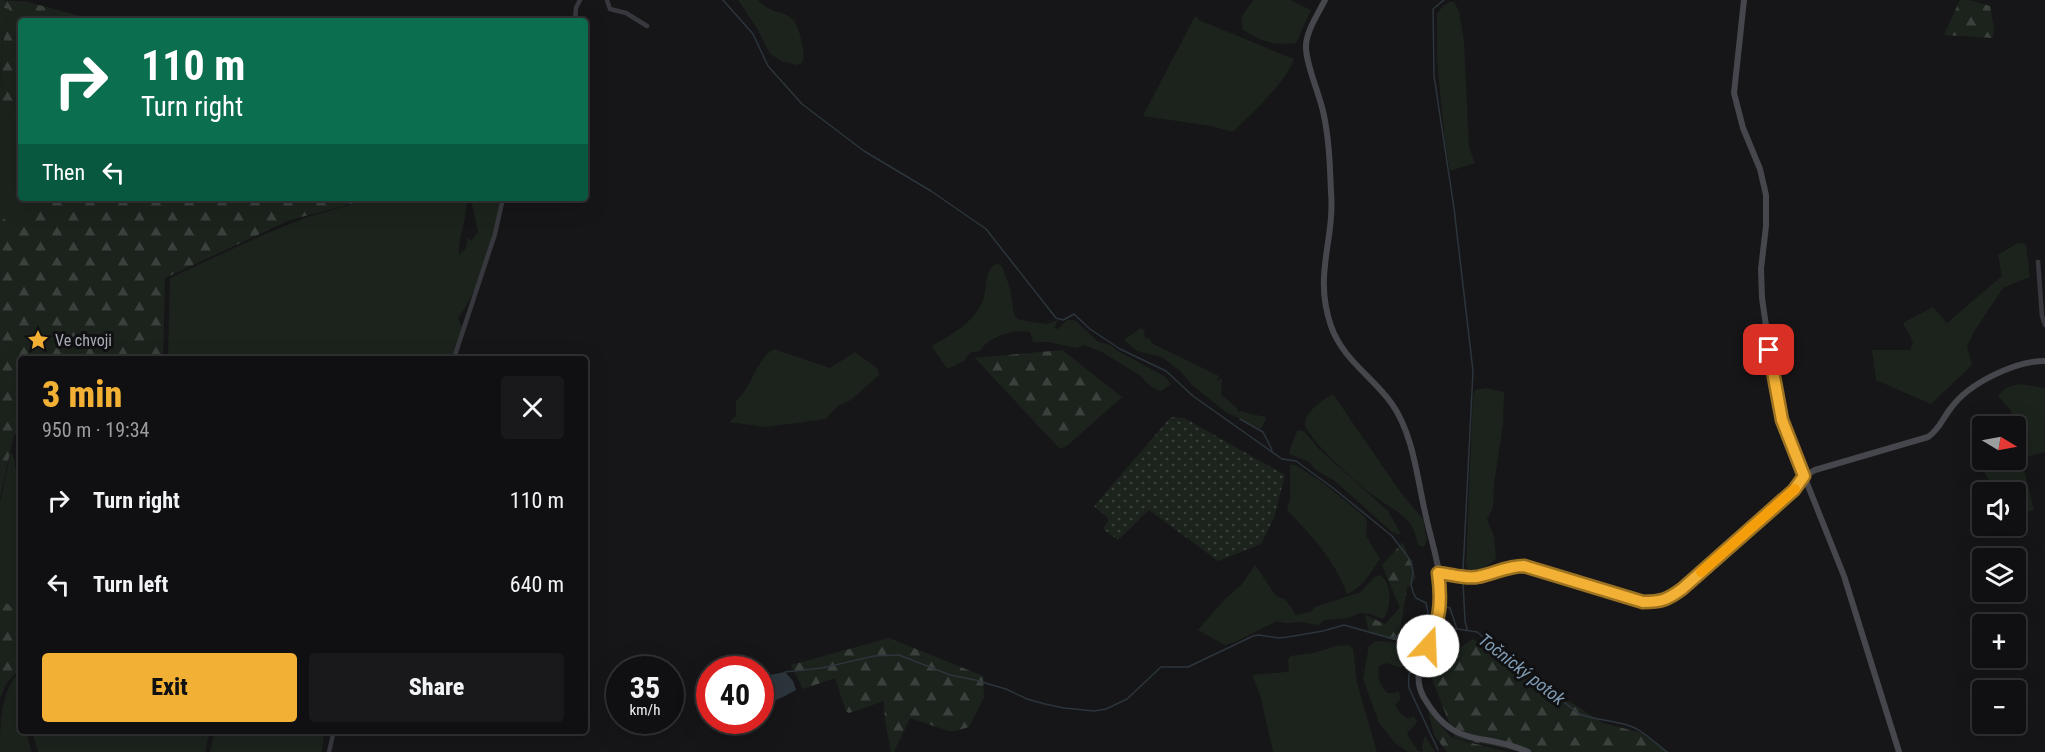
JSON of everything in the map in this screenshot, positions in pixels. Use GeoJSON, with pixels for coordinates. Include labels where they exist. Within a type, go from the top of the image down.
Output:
{"type":"FeatureCollection","features":[{"type":"Feature","properties":{"kind":"street"},"geometry":{"type":"LineString","coordinates":[[575,18],[580,0]]}},
{"type":"Feature","properties":{"kind":"street"},"geometry":{"type":"LineString","coordinates":[[607,0],[610,9],[626,13],[647,26]]}},
{"type":"Feature","properties":{"kind":"street"},"geometry":{"type":"LineString","coordinates":[[1325,0],[1308,36],[1306,50],[1324,115],[1332,193],[1323,271],[1324,298],[1331,327],[1344,352],[1382,390],[1393,406],[1403,426],[1413,459],[1438,573],[1441,597],[1437,621],[1419,668],[1418,678],[1422,694],[1442,723],[1452,732],[1471,740],[1512,745],[1528,752]]}},
{"type":"Feature","properties":{"kind":"street"},"geometry":{"type":"LineString","coordinates":[[1744,0],[1734,93],[1743,128],[1760,169],[1766,195],[1766,226],[1761,269],[1764,318],[1776,395],[1782,420],[1844,576],[1899,752]]}},
{"type":"Feature","properties":{"kind":"street"},"geometry":{"type":"LineString","coordinates":[[455,356],[495,234],[502,201]]}},
{"type":"Feature","properties":{"kind":"street"},"geometry":{"type":"LineString","coordinates":[[2038,262],[2042,316],[2045,325]]}},
{"type":"Feature","properties":{"kind":"street"},"geometry":{"type":"LineString","coordinates":[[1438,573],[1466,578],[1514,566],[1524,566],[1643,602],[1669,599],[1794,490],[1804,476],[1815,470],[1928,437],[1937,430],[1952,406],[1971,388],[1990,376],[2015,366],[2045,361]]}},
{"type":"Feature","properties":{"kind":"street"},"geometry":{"type":"LineString","coordinates":[[329,752],[333,734]]}},
{"type":"Feature","properties":{"kind":"green space"},"geometry":{"type":"Polygon","coordinates":[[[0,0],[28,2],[87,18],[18,18],[18,111],[5,113],[1,110],[2,51],[9,9],[0,7],[0,0]]]}},
{"type":"Feature","properties":{"kind":"green space"},"geometry":{"type":"Polygon","coordinates":[[[738,0],[758,0],[773,10],[791,17],[799,31],[804,54],[802,63],[797,65],[782,61],[770,54],[758,30],[738,0]]]}},
{"type":"Feature","properties":{"kind":"green space"},"geometry":{"type":"Polygon","coordinates":[[[1253,0],[1290,0],[1311,10],[1296,43],[1268,42],[1243,30],[1241,18],[1253,0]]]}},
{"type":"Feature","properties":{"kind":"green space"},"geometry":{"type":"Polygon","coordinates":[[[1960,0],[1990,6],[1994,28],[1993,38],[1944,35],[1960,0]]]}},
{"type":"Feature","properties":{"kind":"green space"},"geometry":{"type":"Polygon","coordinates":[[[1454,2],[1459,11],[1464,42],[1469,148],[1475,163],[1450,171],[1437,60],[1437,14],[1443,6],[1454,2]]]}},
{"type":"Feature","properties":{"kind":"green space"},"geometry":{"type":"Polygon","coordinates":[[[0,7],[9,9],[2,51],[1,86],[5,113],[18,111],[18,201],[33,201],[17,224],[10,223],[0,216],[0,7]]]}},
{"type":"Feature","properties":{"kind":"green space"},"geometry":{"type":"Polygon","coordinates":[[[1195,16],[1201,21],[1294,59],[1275,89],[1233,132],[1211,126],[1143,116],[1195,16]]]}},
{"type":"Feature","properties":{"kind":"green space"},"geometry":{"type":"Polygon","coordinates":[[[33,201],[362,201],[290,220],[165,278],[163,356],[18,356],[18,434],[14,435],[0,498],[0,216],[10,223],[17,224],[33,201]]]}},
{"type":"Feature","properties":{"kind":"green space"},"geometry":{"type":"Polygon","coordinates":[[[364,201],[470,201],[466,205],[459,255],[466,248],[468,237],[471,241],[478,232],[471,201],[501,201],[480,276],[467,305],[458,318],[462,327],[455,356],[168,356],[170,278],[307,217],[364,201]]]}},
{"type":"Feature","properties":{"kind":"green space"},"geometry":{"type":"Polygon","coordinates":[[[2018,243],[2026,244],[2030,277],[2003,288],[1975,330],[1967,346],[1972,365],[1931,404],[1876,380],[1872,350],[1910,350],[1913,342],[1903,323],[1933,307],[1947,323],[2002,276],[1998,255],[2018,243]]]}},
{"type":"Feature","properties":{"kind":"green space"},"geometry":{"type":"Polygon","coordinates":[[[998,263],[1002,267],[1010,288],[1016,318],[1047,324],[1058,320],[1054,328],[1058,329],[1067,320],[1075,320],[1097,341],[1110,345],[1164,376],[1171,384],[1161,391],[1158,390],[1141,376],[1102,352],[1085,345],[1076,348],[1048,342],[1033,342],[1030,332],[1024,331],[995,338],[980,351],[972,352],[965,358],[966,360],[947,369],[932,346],[962,327],[974,315],[983,300],[990,269],[998,263]]]}},
{"type":"Feature","properties":{"kind":"green space"},"geometry":{"type":"Polygon","coordinates":[[[1141,328],[1145,332],[1144,336],[1149,338],[1153,344],[1219,376],[1217,381],[1222,378],[1221,394],[1238,409],[1237,412],[1242,411],[1267,417],[1261,429],[1226,412],[1162,357],[1137,351],[1124,340],[1141,328]]]}},
{"type":"Feature","properties":{"kind":"green space"},"geometry":{"type":"Polygon","coordinates":[[[774,349],[830,368],[855,352],[877,368],[879,375],[851,400],[838,406],[826,419],[766,427],[729,422],[736,416],[736,401],[742,395],[763,359],[774,349]]]}},
{"type":"Feature","properties":{"kind":"green space"},"geometry":{"type":"Polygon","coordinates":[[[1062,350],[1122,397],[1068,445],[1060,449],[975,358],[1062,350]]]}},
{"type":"Feature","properties":{"kind":"green space"},"geometry":{"type":"Polygon","coordinates":[[[2019,384],[2045,388],[2045,452],[2026,457],[2026,416],[2010,416],[2011,411],[1998,396],[2006,388],[2019,384]]]}},
{"type":"Feature","properties":{"kind":"green space"},"geometry":{"type":"Polygon","coordinates":[[[1486,388],[1504,392],[1503,424],[1493,507],[1487,519],[1494,536],[1496,559],[1482,570],[1469,570],[1466,565],[1473,395],[1475,390],[1486,388]]]}},
{"type":"Feature","properties":{"kind":"green space"},"geometry":{"type":"Polygon","coordinates":[[[1333,394],[1401,493],[1423,519],[1427,540],[1424,547],[1418,545],[1410,523],[1354,480],[1332,459],[1307,429],[1305,423],[1308,414],[1333,394]]]}},
{"type":"Feature","properties":{"kind":"green space"},"geometry":{"type":"Polygon","coordinates":[[[1171,417],[1184,418],[1285,475],[1274,518],[1261,544],[1218,561],[1149,510],[1118,540],[1103,529],[1109,519],[1094,506],[1171,417]]]}},
{"type":"Feature","properties":{"kind":"green space"},"geometry":{"type":"Polygon","coordinates":[[[1298,430],[1304,431],[1318,448],[1388,511],[1400,532],[1399,535],[1392,532],[1335,481],[1316,470],[1309,462],[1289,454],[1298,430]]]}},
{"type":"Feature","properties":{"kind":"green space"},"geometry":{"type":"Polygon","coordinates":[[[11,452],[18,483],[18,608],[0,601],[0,502],[11,452]]]}},
{"type":"Feature","properties":{"kind":"green space"},"geometry":{"type":"Polygon","coordinates":[[[1290,465],[1296,465],[1326,485],[1365,517],[1366,536],[1380,559],[1362,584],[1347,594],[1329,559],[1287,510],[1290,499],[1290,465]]]}},
{"type":"Feature","properties":{"kind":"green space"},"geometry":{"type":"Polygon","coordinates":[[[2024,470],[2034,510],[2026,512],[2026,482],[1989,482],[1984,471],[2024,470]]]}},
{"type":"Feature","properties":{"kind":"green space"},"geometry":{"type":"Polygon","coordinates":[[[1403,542],[1416,578],[1407,588],[1398,641],[1369,633],[1365,615],[1385,624],[1400,608],[1382,565],[1403,542]]]}},
{"type":"Feature","properties":{"kind":"green space"},"geometry":{"type":"Polygon","coordinates":[[[1255,565],[1276,596],[1285,599],[1296,615],[1310,612],[1315,607],[1361,592],[1374,577],[1380,575],[1389,589],[1386,615],[1383,619],[1360,613],[1348,618],[1324,620],[1319,625],[1277,621],[1225,645],[1198,630],[1225,599],[1242,584],[1255,565]]]}},
{"type":"Feature","properties":{"kind":"green space"},"geometry":{"type":"Polygon","coordinates":[[[0,601],[18,608],[18,671],[7,682],[0,698],[0,601]]]}},
{"type":"Feature","properties":{"kind":"green space"},"geometry":{"type":"Polygon","coordinates":[[[889,638],[983,676],[984,697],[969,727],[949,731],[910,718],[894,752],[891,752],[884,701],[849,713],[846,711],[835,678],[803,689],[791,665],[889,638]]]}},
{"type":"Feature","properties":{"kind":"green space"},"geometry":{"type":"Polygon","coordinates":[[[1473,639],[1603,723],[1646,734],[1666,752],[1521,752],[1455,738],[1428,668],[1473,639]]]}},
{"type":"Feature","properties":{"kind":"green space"},"geometry":{"type":"Polygon","coordinates":[[[1376,641],[1402,643],[1407,648],[1401,668],[1387,663],[1379,666],[1379,681],[1388,693],[1398,691],[1401,698],[1395,705],[1401,714],[1408,719],[1414,716],[1417,722],[1407,734],[1418,751],[1423,751],[1425,736],[1435,752],[1408,752],[1395,743],[1379,723],[1363,679],[1369,646],[1376,641]]]}},
{"type":"Feature","properties":{"kind":"green space"},"geometry":{"type":"Polygon","coordinates":[[[1349,645],[1353,649],[1357,683],[1377,752],[1273,752],[1260,694],[1252,675],[1286,672],[1289,670],[1290,656],[1349,645]]]}},
{"type":"Feature","properties":{"kind":"green space"},"geometry":{"type":"Polygon","coordinates":[[[18,674],[18,734],[27,734],[32,752],[0,752],[3,708],[18,674]]]}},
{"type":"Feature","properties":{"kind":"green space"},"geometry":{"type":"Polygon","coordinates":[[[1428,710],[1452,738],[1508,752],[1447,752],[1434,735],[1428,710]]]}},
{"type":"Feature","properties":{"kind":"green space"},"geometry":{"type":"Polygon","coordinates":[[[33,734],[209,734],[205,752],[38,752],[33,734]]]}},
{"type":"Feature","properties":{"kind":"green space"},"geometry":{"type":"Polygon","coordinates":[[[214,734],[324,734],[322,752],[210,752],[214,734]]]}},
{"type":"Feature","properties":{"kind":"shaded area"},"geometry":{"type":"Polygon","coordinates":[[[785,672],[793,681],[796,690],[774,701],[774,674],[785,672]]]}},
{"type":"Feature","properties":{"kind":"waterway"},"geometry":{"type":"LineString","coordinates":[[723,0],[753,34],[768,66],[802,104],[864,151],[931,191],[986,229],[1056,318],[1063,320],[1074,314],[1090,329],[1120,349],[1166,371],[1193,396],[1282,459],[1296,461],[1392,536],[1411,561],[1413,592],[1416,598],[1426,603],[1429,618]]}},
{"type":"Feature","properties":{"kind":"waterway"},"geometry":{"type":"LineString","coordinates":[[1444,0],[1433,9],[1434,76],[1454,208],[1473,371],[1463,571]]}},
{"type":"Feature","properties":{"kind":"waterway"},"geometry":{"type":"LineString","coordinates":[[1240,419],[1263,432],[1272,450]]}},
{"type":"Feature","properties":{"kind":"waterway"},"geometry":{"type":"LineString","coordinates":[[1463,582],[1467,629]]}},
{"type":"Feature","properties":{"kind":"waterway"},"geometry":{"type":"LineString","coordinates":[[1431,623],[1435,605],[1437,605]]}},
{"type":"Feature","properties":{"kind":"waterway"},"geometry":{"type":"LineString","coordinates":[[1443,606],[1450,608],[1457,629]]}},
{"type":"Feature","properties":{"kind":"waterway"},"geometry":{"type":"LineString","coordinates":[[785,672],[822,668],[874,656],[899,655],[950,675],[1006,689],[1027,699],[1064,708],[1094,711],[1106,709],[1127,699],[1161,667],[1188,667],[1253,636],[1288,637],[1344,625],[1390,638],[1400,635],[1424,619],[1432,618]]}},
{"type":"Feature","properties":{"kind":"waterway","name":"Točnický potok"},"geometry":{"type":"LineString","coordinates":[[1433,625],[1431,624],[1415,654],[1410,671],[1409,688],[1438,750]]}},
{"type":"Feature","properties":{"kind":"waterway","name":"Točnický potok"},"geometry":{"type":"LineString","coordinates":[[1438,626],[1477,632],[1579,714],[1633,727],[1667,752]]}},
{"type":"Feature","properties":{"kind":"slow traffic"},"geometry":{"type":"LineString","coordinates":[[1701,572],[1795,489]]}},
{"type":"Feature","properties":{"kind":"place","name":"Ve chvoji"},"geometry":{"type":"Point","coordinates":[38,340]}},
{"type":"Feature","properties":{"kind":"route"},"geometry":{"type":"LineString","coordinates":[[1428,646],[1440,605],[1438,573],[1466,578],[1490,574],[1514,566],[1524,566],[1643,602],[1669,599],[1682,589],[1794,490],[1804,476],[1782,420],[1769,350]]}}]}
